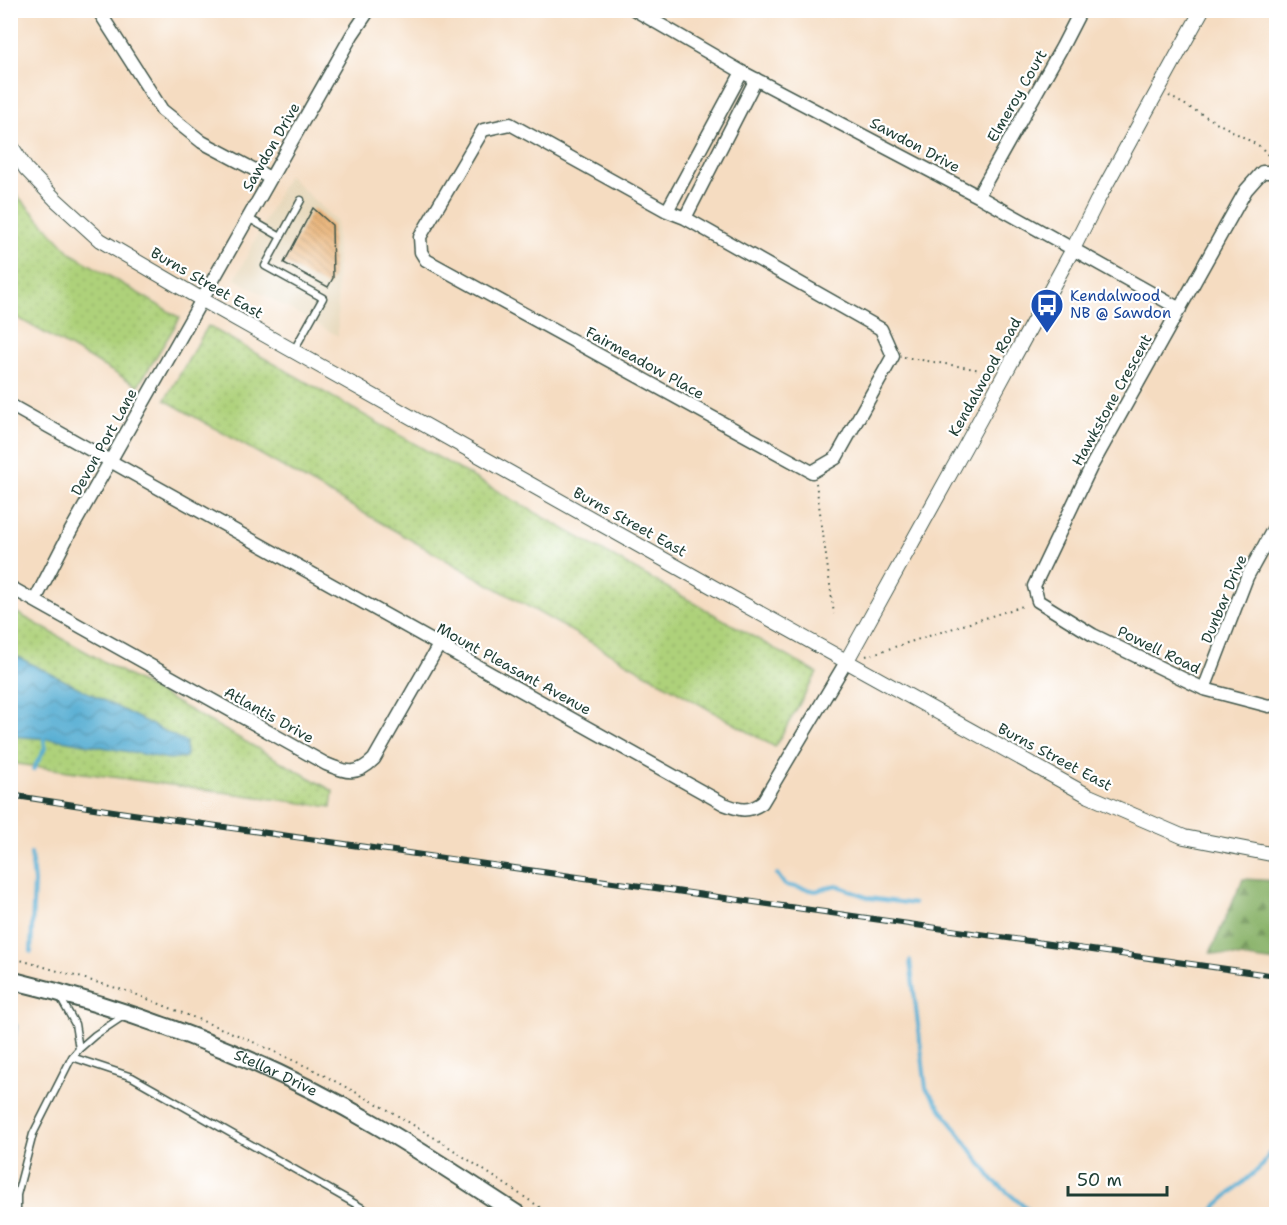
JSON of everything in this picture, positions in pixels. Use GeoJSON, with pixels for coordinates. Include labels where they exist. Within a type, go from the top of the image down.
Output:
{"type":"FeatureCollection","features":[{"type":"Feature","properties":{"kind":"main road","name":"Stellar Drive"},"geometry":{"type":"LineString","coordinates":[[10,980],[128,1013],[204,1041],[266,1068],[377,1126],[517,1215]]}},
{"type":"Feature","properties":{"kind":"street"},"geometry":{"type":"LineString","coordinates":[[98,10],[162,110],[202,142],[270,178]]}},
{"type":"Feature","properties":{"kind":"street","name":"Sawdon Drive"},"geometry":{"type":"LineString","coordinates":[[201,299],[352,35],[369,10]]}},
{"type":"Feature","properties":{"kind":"street","name":"Sawdon Drive"},"geometry":{"type":"LineString","coordinates":[[635,10],[742,72],[978,196],[1180,309]]}},
{"type":"Feature","properties":{"kind":"street","name":"Elmeroy Court"},"geometry":{"type":"LineString","coordinates":[[978,196],[1081,10]]}},
{"type":"Feature","properties":{"kind":"street","name":"Kendalwood Road"},"geometry":{"type":"LineString","coordinates":[[846,662],[966,446],[1202,10]]}},
{"type":"Feature","properties":{"kind":"street"},"geometry":{"type":"LineString","coordinates":[[667,211],[742,72]]}},
{"type":"Feature","properties":{"kind":"street"},"geometry":{"type":"LineString","coordinates":[[685,218],[756,79]]}},
{"type":"Feature","properties":{"kind":"street","name":"Fairmeadow Place"},"geometry":{"type":"LineString","coordinates":[[812,472],[426,260],[421,252],[420,237],[483,130],[510,124],[667,211],[685,218],[881,329],[893,356]]}},
{"type":"Feature","properties":{"kind":"street","name":"Burns Street East"},"geometry":{"type":"LineString","coordinates":[[10,144],[26,170],[100,240],[846,662],[1089,796],[1184,837],[1276,855]]}},
{"type":"Feature","properties":{"kind":"street","name":"Hawkstone Crescent"},"geometry":{"type":"LineString","coordinates":[[1038,601],[1034,586],[1097,457],[1246,190],[1262,172],[1276,172]]}},
{"type":"Feature","properties":{"kind":"street","name":"Devon Port Lane"},"geometry":{"type":"LineString","coordinates":[[35,600],[70,532],[201,299]]}},
{"type":"Feature","properties":{"kind":"street"},"geometry":{"type":"LineString","coordinates":[[812,472],[836,458],[893,356]]}},
{"type":"Feature","properties":{"kind":"street","name":"Mount Pleasant Avenue"},"geometry":{"type":"LineString","coordinates":[[10,405],[724,804],[745,810],[762,803],[846,662]]}},
{"type":"Feature","properties":{"kind":"street","name":"Dunbar Drive"},"geometry":{"type":"LineString","coordinates":[[1204,688],[1247,577],[1276,524]]}},
{"type":"Feature","properties":{"kind":"street"},"geometry":{"type":"LineString","coordinates":[[10,586],[35,600]]}},
{"type":"Feature","properties":{"kind":"street","name":"Atlantis Drive"},"geometry":{"type":"LineString","coordinates":[[35,600],[327,764],[349,772],[366,767],[374,759],[439,645]]}},
{"type":"Feature","properties":{"kind":"street","name":"Powell Road"},"geometry":{"type":"LineString","coordinates":[[1038,601],[1093,635],[1204,688],[1269,706],[1276,704]]}},
{"type":"Feature","properties":{"kind":"lane"},"geometry":{"type":"LineString","coordinates":[[293,351],[323,298],[265,266],[301,200]]}},
{"type":"Feature","properties":{"kind":"lane"},"geometry":{"type":"LineString","coordinates":[[247,218],[281,237]]}},
{"type":"Feature","properties":{"kind":"lane"},"geometry":{"type":"LineString","coordinates":[[57,992],[75,1024],[79,1049]]}},
{"type":"Feature","properties":{"kind":"lane"},"geometry":{"type":"LineString","coordinates":[[17,1215],[17,1195],[33,1134],[72,1058],[95,1035],[128,1013]]}},
{"type":"Feature","properties":{"kind":"lane"},"geometry":{"type":"LineString","coordinates":[[72,1058],[132,1077],[373,1215]]}},
{"type":"Feature","properties":{"kind":"path"},"geometry":{"type":"LineString","coordinates":[[1158,90],[1261,147],[1276,165]]}},
{"type":"Feature","properties":{"kind":"path"},"geometry":{"type":"LineString","coordinates":[[893,356],[981,370]]}},
{"type":"Feature","properties":{"kind":"path"},"geometry":{"type":"LineString","coordinates":[[812,472],[817,485],[834,614]]}},
{"type":"Feature","properties":{"kind":"path"},"geometry":{"type":"LineString","coordinates":[[846,662],[1038,601]]}},
{"type":"Feature","properties":{"kind":"shaded area"},"geometry":{"type":"Polygon","coordinates":[[[288,175],[336,221],[338,336],[235,279],[288,175]]]}},
{"type":"Feature","properties":{"kind":"green space"},"geometry":{"type":"Polygon","coordinates":[[[11,189],[72,254],[180,318],[138,386],[11,314],[11,189]]]}},
{"type":"Feature","properties":{"kind":"green space"},"geometry":{"type":"Polygon","coordinates":[[[208,326],[817,673],[775,747],[165,400],[208,326]]]}},
{"type":"Feature","properties":{"kind":"green space"},"geometry":{"type":"Polygon","coordinates":[[[10,609],[333,791],[331,807],[11,763],[10,609]]]}},
{"type":"Feature","properties":{"kind":"green space"},"geometry":{"type":"Polygon","coordinates":[[[1243,879],[1276,881],[1276,962],[1210,953],[1243,879]]]}},
{"type":"Feature","properties":{"kind":"water"},"geometry":{"type":"Polygon","coordinates":[[[10,653],[186,742],[186,757],[169,759],[62,740],[11,736],[10,653]]]}},
{"type":"Feature","properties":{"kind":"building"},"geometry":{"type":"Polygon","coordinates":[[[313,208],[332,225],[333,278],[328,287],[284,263],[313,208]]]}},
{"type":"Feature","properties":{"kind":"waterway"},"geometry":{"type":"LineString","coordinates":[[33,770],[45,748],[44,739]]}},
{"type":"Feature","properties":{"kind":"waterway"},"geometry":{"type":"LineString","coordinates":[[31,853],[34,882],[31,952]]}},
{"type":"Feature","properties":{"kind":"waterway"},"geometry":{"type":"LineString","coordinates":[[777,874],[785,885],[816,891],[836,885],[869,898],[914,904]]}},
{"type":"Feature","properties":{"kind":"waterway"},"geometry":{"type":"LineString","coordinates":[[910,961],[926,1088],[993,1180],[1033,1214]]}},
{"type":"Feature","properties":{"kind":"waterway"},"geometry":{"type":"LineString","coordinates":[[10,1062],[16,1026]]}},
{"type":"Feature","properties":{"kind":"waterway"},"geometry":{"type":"LineString","coordinates":[[1212,1214],[1217,1205],[1263,1165],[1276,1141]]}},
{"type":"Feature","properties":{"kind":"railway"},"geometry":{"type":"LineString","coordinates":[[10,795],[1276,976]]}},
{"type":"Feature","properties":{"kind":"place","name":"Kendalwood NB @ Sawdon"},"geometry":{"type":"Point","coordinates":[1047,334]}}]}
